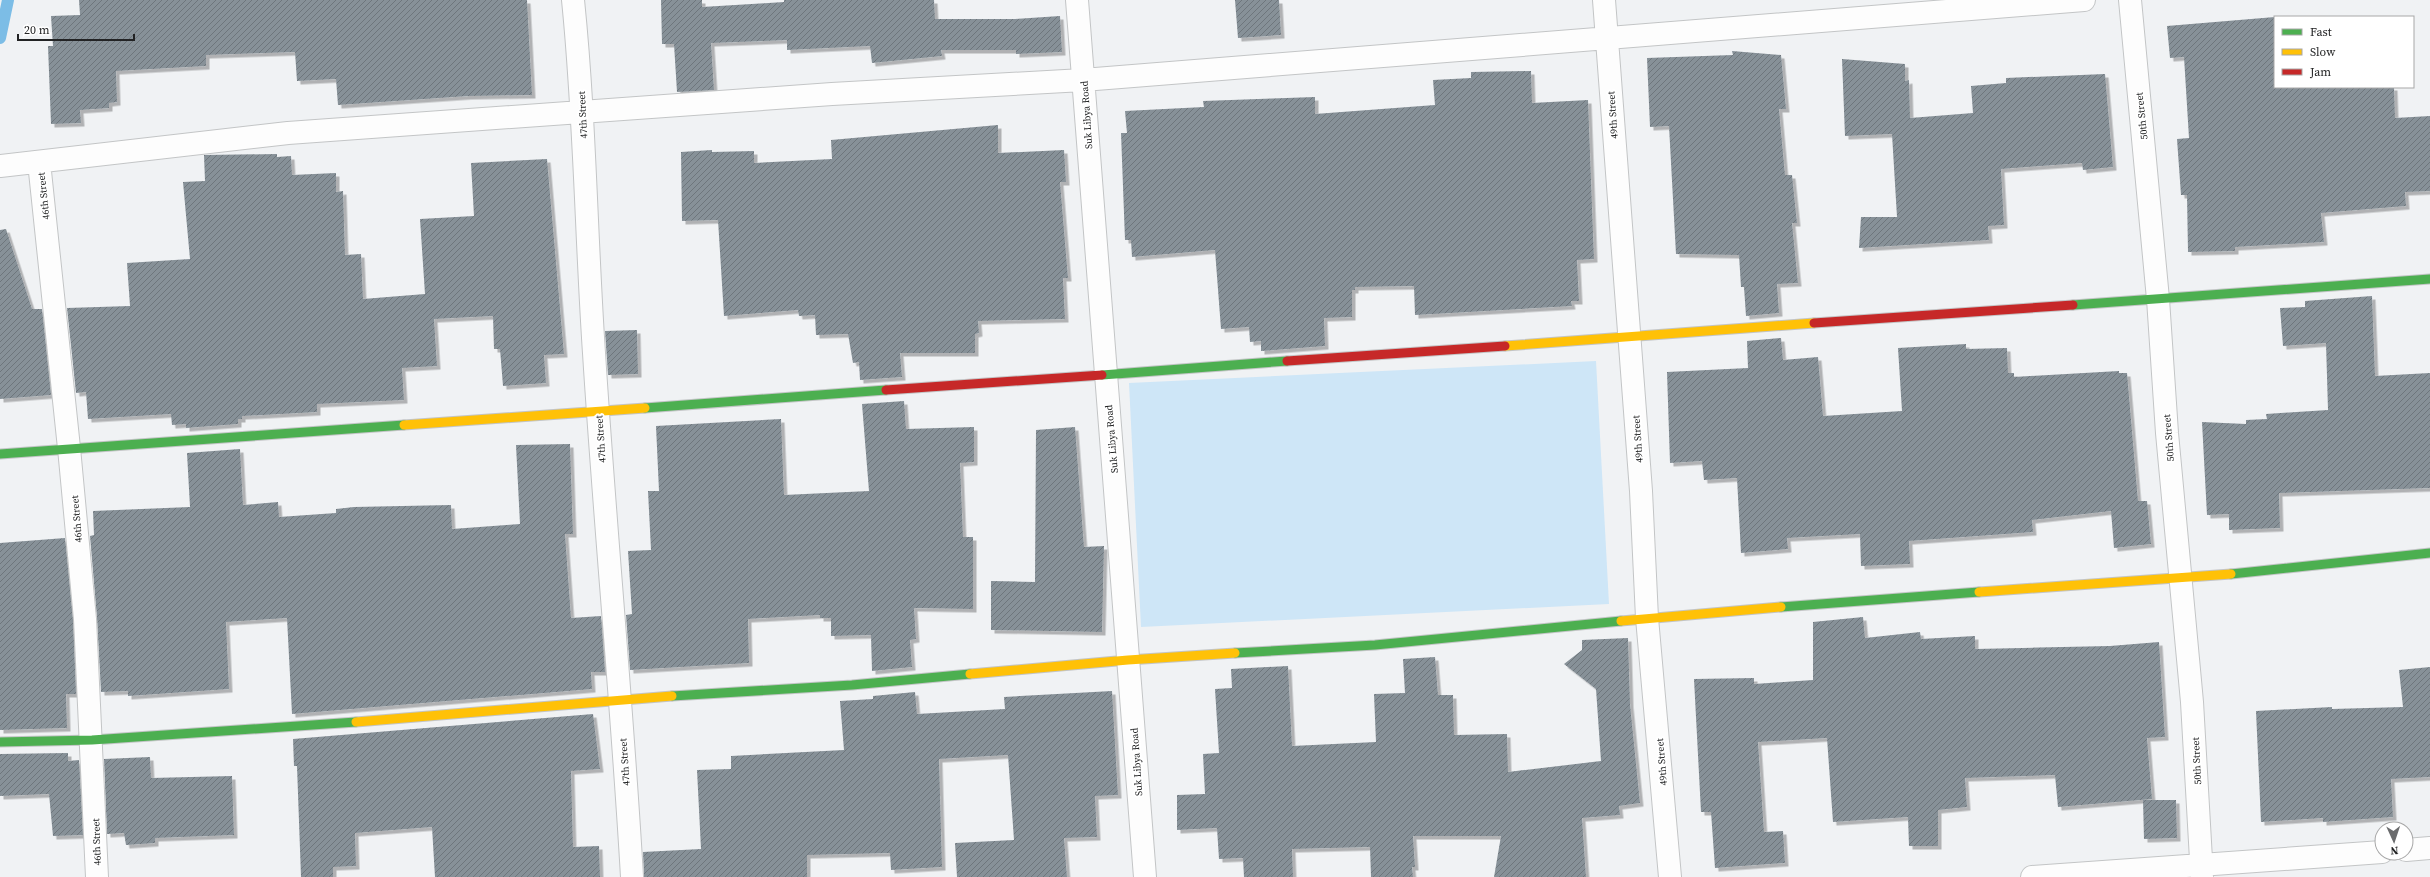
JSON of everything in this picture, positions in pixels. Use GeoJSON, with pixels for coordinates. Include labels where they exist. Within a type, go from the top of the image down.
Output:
{"type":"FeatureCollection","features":[{"type":"Feature","properties":{"kind":"street","name":"47th Street"},"geometry":{"type":"LineString","coordinates":[[573,0],[583,113],[588,256],[598,410],[632,877]]}},
{"type":"Feature","properties":{"kind":"street","name":"Suk Libya Road"},"geometry":{"type":"LineString","coordinates":[[1077,0],[1145,877]]}},
{"type":"Feature","properties":{"kind":"street","name":"49th Street"},"geometry":{"type":"LineString","coordinates":[[1604,0],[1641,491],[1647,618],[1670,877]]}},
{"type":"Feature","properties":{"kind":"street"},"geometry":{"type":"LineString","coordinates":[[0,166],[288,133],[832,94],[1083,80],[1607,40],[2084,0]]}},
{"type":"Feature","properties":{"kind":"street","name":"50th Street"},"geometry":{"type":"LineString","coordinates":[[2130,0],[2158,299],[2167,433],[2182,579],[2192,702],[2202,872]]}},
{"type":"Feature","properties":{"kind":"street","name":"46th Street"},"geometry":{"type":"LineString","coordinates":[[39,162],[69,448],[85,619],[92,740],[97,877]]}},
{"type":"Feature","properties":{"kind":"street"},"geometry":{"type":"LineString","coordinates":[[0,454],[2430,279]]}},
{"type":"Feature","properties":{"kind":"street"},"geometry":{"type":"LineString","coordinates":[[0,742],[92,740],[342,723],[619,699],[852,685],[1128,660],[1375,645],[1647,618],[1878,599],[2182,579],[2430,552]]}},
{"type":"Feature","properties":{"kind":"street"},"geometry":{"type":"LineString","coordinates":[[2414,849],[2430,848]]}},
{"type":"Feature","properties":{"kind":"street"},"geometry":{"type":"LineString","coordinates":[[2032,877],[2202,872],[2374,853]]}},
{"type":"Feature","properties":{"kind":"shaded area"},"geometry":{"type":"Polygon","coordinates":[[[1596,361],[1609,604],[1141,627],[1129,383],[1596,361]]]}},
{"type":"Feature","properties":{"kind":"building"},"geometry":{"type":"Polygon","coordinates":[[[79,0],[527,0],[532,95],[468,96],[338,105],[336,79],[297,81],[295,52],[206,55],[206,66],[116,71],[117,102],[109,103],[109,108],[80,110],[81,123],[51,124],[48,46],[53,46],[51,16],[80,15],[79,0]]]}},
{"type":"Feature","properties":{"kind":"building"},"geometry":{"type":"Polygon","coordinates":[[[661,0],[702,0],[702,7],[784,2],[784,0],[934,0],[935,19],[1015,19],[1060,16],[1062,52],[1016,54],[1016,50],[941,50],[942,56],[872,63],[870,46],[787,50],[787,40],[711,43],[714,90],[677,92],[674,44],[662,44],[661,0]]]}},
{"type":"Feature","properties":{"kind":"building"},"geometry":{"type":"Polygon","coordinates":[[[1235,0],[1279,0],[1281,35],[1238,38],[1235,0]]]}},
{"type":"Feature","properties":{"kind":"building"},"geometry":{"type":"Polygon","coordinates":[[[2274,17],[2274,88],[2394,88],[2395,118],[2430,116],[2430,191],[2405,192],[2406,206],[2321,213],[2324,242],[2235,247],[2235,251],[2188,252],[2187,195],[2181,195],[2177,139],[2189,138],[2184,57],[2170,58],[2167,26],[2274,17]]]}},
{"type":"Feature","properties":{"kind":"building"},"geometry":{"type":"Polygon","coordinates":[[[1732,51],[1781,55],[1786,109],[1779,109],[1785,175],[1792,175],[1797,223],[1792,223],[1798,283],[1777,284],[1779,313],[1746,316],[1744,287],[1741,287],[1739,255],[1676,254],[1669,126],[1650,127],[1647,58],[1733,55],[1732,51]]]}},
{"type":"Feature","properties":{"kind":"building"},"geometry":{"type":"Polygon","coordinates":[[[1842,59],[1905,64],[1905,81],[1909,80],[1910,118],[1973,113],[1971,86],[2006,83],[2006,78],[2105,74],[2113,167],[2083,170],[2082,163],[2001,169],[2004,225],[1988,226],[1989,240],[1859,248],[1861,217],[1897,217],[1892,134],[1845,136],[1842,59]]]}},
{"type":"Feature","properties":{"kind":"building"},"geometry":{"type":"Polygon","coordinates":[[[1531,71],[1532,103],[1588,100],[1594,259],[1577,260],[1579,301],[1571,301],[1572,306],[1415,315],[1414,286],[1355,287],[1355,290],[1352,290],[1352,317],[1324,318],[1325,346],[1261,351],[1261,341],[1250,342],[1249,327],[1221,329],[1215,250],[1132,257],[1131,240],[1125,240],[1121,133],[1127,133],[1125,111],[1204,107],[1203,101],[1315,97],[1315,114],[1435,105],[1433,80],[1471,78],[1471,72],[1531,71]]]}},
{"type":"Feature","properties":{"kind":"building"},"geometry":{"type":"Polygon","coordinates":[[[998,125],[998,153],[1064,150],[1066,182],[1060,182],[1068,278],[1063,278],[1065,319],[978,321],[979,333],[975,334],[975,353],[900,353],[902,377],[860,380],[859,362],[853,363],[848,334],[816,335],[815,315],[799,316],[798,310],[724,316],[718,220],[682,221],[681,152],[712,150],[712,152],[754,151],[754,163],[832,159],[831,140],[998,125]]]}},
{"type":"Feature","properties":{"kind":"building"},"geometry":{"type":"Polygon","coordinates":[[[277,154],[277,157],[291,156],[292,175],[336,173],[336,192],[343,191],[345,255],[361,254],[363,299],[425,294],[420,219],[474,216],[471,163],[547,159],[564,354],[544,355],[546,383],[503,386],[500,349],[494,349],[493,316],[434,319],[437,366],[402,368],[404,400],[317,404],[317,412],[242,416],[242,419],[238,419],[238,424],[186,428],[186,424],[172,425],[171,414],[88,419],[86,392],[76,393],[67,308],[130,306],[127,263],[190,259],[183,182],[205,181],[204,155],[277,154]]]}},
{"type":"Feature","properties":{"kind":"building"},"geometry":{"type":"Polygon","coordinates":[[[6,229],[32,309],[42,309],[51,395],[0,399],[0,230],[6,229]]]}},
{"type":"Feature","properties":{"kind":"building"},"geometry":{"type":"Polygon","coordinates":[[[2372,296],[2375,376],[2430,373],[2430,488],[2279,493],[2280,528],[2229,530],[2229,514],[2207,515],[2202,422],[2246,424],[2246,420],[2267,419],[2266,414],[2328,410],[2326,343],[2283,346],[2280,308],[2305,307],[2305,301],[2372,296]]]}},
{"type":"Feature","properties":{"kind":"building"},"geometry":{"type":"Polygon","coordinates":[[[637,330],[638,374],[608,375],[605,331],[637,330]]]}},
{"type":"Feature","properties":{"kind":"building"},"geometry":{"type":"Polygon","coordinates":[[[1781,338],[1783,360],[1818,357],[1823,416],[1902,411],[1898,348],[1966,344],[1966,349],[2007,348],[2008,373],[2014,373],[2014,377],[2119,371],[2119,373],[2127,373],[2138,501],[2147,501],[2151,544],[2114,548],[2111,511],[2032,520],[2033,532],[1909,541],[1910,564],[1861,566],[1860,534],[1787,538],[1788,549],[1741,553],[1737,478],[1704,480],[1702,461],[1670,463],[1667,372],[1748,368],[1747,341],[1781,338]]]}},
{"type":"Feature","properties":{"kind":"building"},"geometry":{"type":"Polygon","coordinates":[[[904,401],[906,429],[974,427],[974,462],[960,463],[963,537],[973,537],[973,609],[914,608],[916,639],[910,640],[912,667],[872,671],[871,635],[831,636],[831,618],[820,618],[820,615],[748,619],[749,663],[630,670],[626,615],[632,614],[628,551],[651,550],[648,491],[659,491],[656,426],[781,419],[784,495],[869,491],[862,404],[904,401]]]}},
{"type":"Feature","properties":{"kind":"building"},"geometry":{"type":"Polygon","coordinates":[[[1075,427],[1084,547],[1104,546],[1102,632],[991,630],[991,581],[1035,582],[1036,430],[1075,427]]]}},
{"type":"Feature","properties":{"kind":"building"},"geometry":{"type":"Polygon","coordinates":[[[570,444],[573,534],[565,534],[571,618],[601,616],[605,672],[591,672],[592,689],[292,714],[287,618],[226,622],[229,689],[128,696],[128,691],[101,692],[97,618],[90,536],[94,535],[93,511],[190,507],[187,453],[240,449],[243,505],[278,502],[279,517],[336,513],[336,509],[354,507],[451,505],[452,529],[520,524],[516,445],[570,444]]]}},
{"type":"Feature","properties":{"kind":"building"},"geometry":{"type":"Polygon","coordinates":[[[65,538],[73,620],[76,694],[66,694],[67,728],[0,730],[0,543],[65,538]]]}},
{"type":"Feature","properties":{"kind":"building"},"geometry":{"type":"Polygon","coordinates":[[[1863,617],[1865,638],[1920,632],[1921,639],[1975,636],[1975,649],[2110,646],[2159,642],[2165,737],[2147,738],[2152,799],[2058,807],[2055,775],[1965,778],[1967,807],[1938,810],[1938,846],[1909,846],[1908,817],[1833,822],[1827,738],[1758,742],[1764,832],[1783,831],[1785,863],[1715,868],[1711,812],[1701,812],[1694,679],[1754,678],[1754,684],[1813,680],[1813,622],[1863,617]]]}},
{"type":"Feature","properties":{"kind":"building"},"geometry":{"type":"Polygon","coordinates":[[[1628,638],[1630,704],[1640,803],[1619,806],[1620,815],[1582,818],[1586,877],[1494,877],[1501,836],[1413,836],[1415,867],[1412,867],[1413,877],[1371,877],[1370,847],[1292,849],[1293,877],[1244,877],[1243,858],[1219,859],[1217,828],[1177,830],[1177,795],[1205,794],[1203,754],[1219,753],[1215,689],[1232,688],[1231,669],[1288,666],[1292,746],[1376,742],[1374,694],[1405,693],[1403,659],[1435,657],[1438,695],[1453,695],[1454,735],[1507,734],[1508,772],[1601,761],[1596,689],[1564,664],[1582,650],[1582,640],[1628,638]]]}},
{"type":"Feature","properties":{"kind":"building"},"geometry":{"type":"Polygon","coordinates":[[[2430,667],[2430,777],[2391,779],[2393,817],[2323,822],[2323,818],[2261,822],[2256,711],[2332,707],[2332,709],[2403,707],[2399,670],[2430,667]]]}},
{"type":"Feature","properties":{"kind":"building"},"geometry":{"type":"Polygon","coordinates":[[[1112,691],[1118,795],[1095,796],[1097,837],[1064,838],[1067,877],[957,877],[955,843],[1014,840],[1008,755],[939,759],[942,867],[891,870],[890,853],[807,855],[807,877],[644,877],[643,852],[701,849],[697,770],[731,769],[731,756],[844,750],[840,701],[873,699],[873,696],[915,692],[917,714],[1005,709],[1004,697],[1112,691]]]}},
{"type":"Feature","properties":{"kind":"building"},"geometry":{"type":"Polygon","coordinates":[[[593,714],[600,769],[571,771],[573,847],[599,846],[600,877],[435,877],[432,827],[355,833],[356,866],[333,867],[333,877],[301,877],[297,766],[294,766],[293,739],[593,714]]]}},
{"type":"Feature","properties":{"kind":"building"},"geometry":{"type":"Polygon","coordinates":[[[68,753],[68,761],[79,760],[83,835],[53,836],[49,794],[0,796],[0,754],[68,753]]]}},
{"type":"Feature","properties":{"kind":"building"},"geometry":{"type":"Polygon","coordinates":[[[150,757],[151,778],[232,776],[234,835],[155,838],[155,843],[126,845],[124,833],[107,834],[104,759],[150,757]]]}},
{"type":"Feature","properties":{"kind":"building"},"geometry":{"type":"Polygon","coordinates":[[[2143,800],[2176,800],[2177,838],[2144,839],[2143,800]]]}},
{"type":"Feature","properties":{"kind":"waterway"},"geometry":{"type":"LineString","coordinates":[[0,38],[8,0]]}},
{"type":"Feature","properties":{"kind":"traffic: fast"},"geometry":{"type":"LineString","coordinates":[[2073,305],[2430,279]]}},
{"type":"Feature","properties":{"kind":"traffic: fast"},"geometry":{"type":"LineString","coordinates":[[1102,375],[1287,361]]}},
{"type":"Feature","properties":{"kind":"traffic: fast"},"geometry":{"type":"LineString","coordinates":[[645,408],[886,390]]}},
{"type":"Feature","properties":{"kind":"traffic: fast"},"geometry":{"type":"LineString","coordinates":[[0,454],[404,425]]}},
{"type":"Feature","properties":{"kind":"traffic: fast"},"geometry":{"type":"LineString","coordinates":[[2231,574],[2430,553]]}},
{"type":"Feature","properties":{"kind":"traffic: fast"},"geometry":{"type":"LineString","coordinates":[[1781,607],[1979,592]]}},
{"type":"Feature","properties":{"kind":"traffic: fast"},"geometry":{"type":"LineString","coordinates":[[1235,653],[1375,645],[1621,621]]}},
{"type":"Feature","properties":{"kind":"traffic: fast"},"geometry":{"type":"LineString","coordinates":[[672,696],[852,685],[970,674]]}},
{"type":"Feature","properties":{"kind":"traffic: fast"},"geometry":{"type":"LineString","coordinates":[[0,742],[92,740],[356,722]]}},
{"type":"Feature","properties":{"kind":"traffic: slow"},"geometry":{"type":"LineString","coordinates":[[1505,346],[1814,323]]}},
{"type":"Feature","properties":{"kind":"traffic: slow"},"geometry":{"type":"LineString","coordinates":[[404,425],[645,408]]}},
{"type":"Feature","properties":{"kind":"traffic: slow"},"geometry":{"type":"LineString","coordinates":[[1979,592],[2231,574]]}},
{"type":"Feature","properties":{"kind":"traffic: slow"},"geometry":{"type":"LineString","coordinates":[[1621,621],[1781,607]]}},
{"type":"Feature","properties":{"kind":"traffic: slow"},"geometry":{"type":"LineString","coordinates":[[970,674],[1128,660],[1235,653]]}},
{"type":"Feature","properties":{"kind":"traffic: slow"},"geometry":{"type":"LineString","coordinates":[[356,722],[672,696]]}},
{"type":"Feature","properties":{"kind":"traffic: jam"},"geometry":{"type":"LineString","coordinates":[[1814,323],[2073,305]]}},
{"type":"Feature","properties":{"kind":"traffic: jam"},"geometry":{"type":"LineString","coordinates":[[1287,361],[1505,346]]}},
{"type":"Feature","properties":{"kind":"traffic: jam"},"geometry":{"type":"LineString","coordinates":[[886,390],[1102,375]]}}]}
